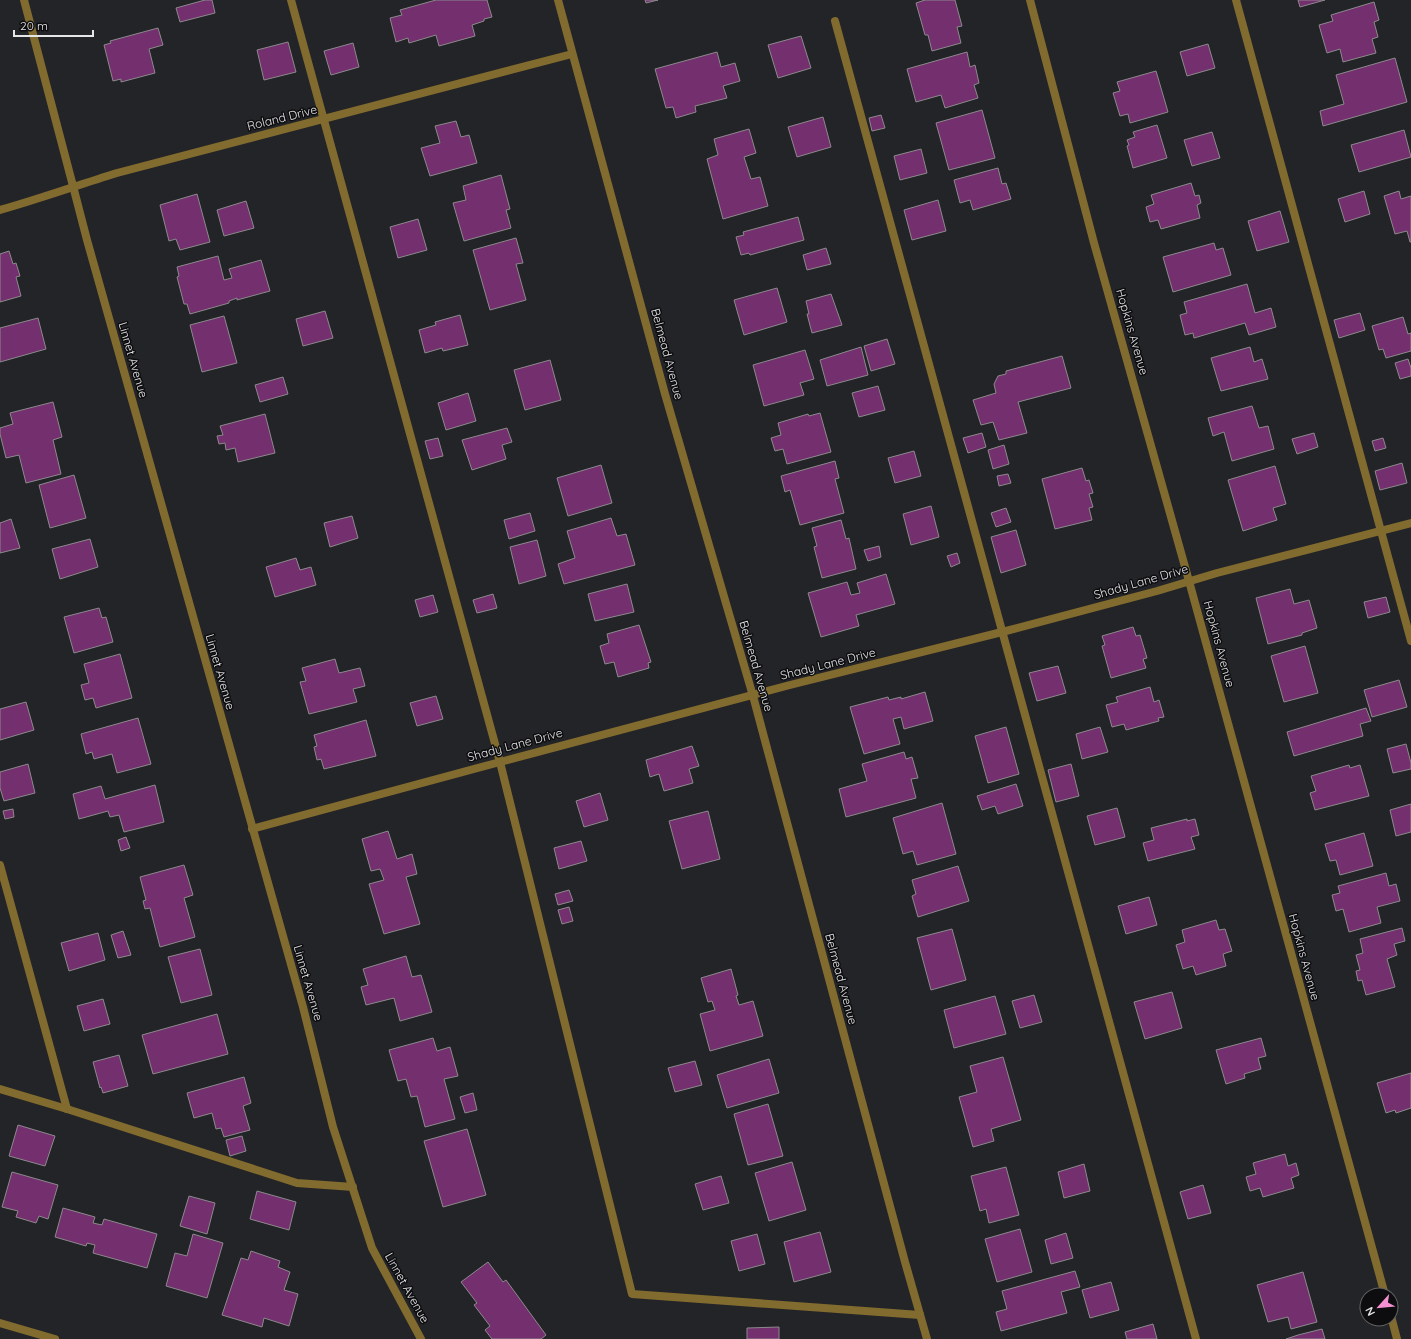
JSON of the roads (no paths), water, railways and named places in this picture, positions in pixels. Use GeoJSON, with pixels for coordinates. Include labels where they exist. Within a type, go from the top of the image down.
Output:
{"type":"FeatureCollection","features":[{"type":"Feature","properties":{"kind":"street","name":"Linnet Avenue"},"geometry":{"type":"LineString","coordinates":[[24,0],[91,255],[303,1007],[333,1127],[372,1248],[421,1339]]}},
{"type":"Feature","properties":{"kind":"street"},"geometry":{"type":"LineString","coordinates":[[291,0],[500,762],[632,1294],[920,1315]]}},
{"type":"Feature","properties":{"kind":"street","name":"Belmead Avenue"},"geometry":{"type":"LineString","coordinates":[[558,0],[665,394],[753,696],[856,1082],[927,1339]]}},
{"type":"Feature","properties":{"kind":"street","name":"Hopkins Avenue"},"geometry":{"type":"LineString","coordinates":[[1030,0],[1096,250],[1189,581],[1383,1287]]}},
{"type":"Feature","properties":{"kind":"street"},"geometry":{"type":"LineString","coordinates":[[1236,0],[1411,641]]}},
{"type":"Feature","properties":{"kind":"street"},"geometry":{"type":"LineString","coordinates":[[835,20],[1196,1339]]}},
{"type":"Feature","properties":{"kind":"street","name":"Roland Drive"},"geometry":{"type":"LineString","coordinates":[[0,210],[117,173],[572,54]]}},
{"type":"Feature","properties":{"kind":"street","name":"Shady Lane Drive"},"geometry":{"type":"LineString","coordinates":[[252,829],[500,762],[1157,591],[1217,572],[1411,523]]}},
{"type":"Feature","properties":{"kind":"street"},"geometry":{"type":"LineString","coordinates":[[0,865],[67,1109]]}},
{"type":"Feature","properties":{"kind":"street"},"geometry":{"type":"LineString","coordinates":[[0,1089],[297,1183],[353,1187]]}},
{"type":"Feature","properties":{"kind":"street"},"geometry":{"type":"LineString","coordinates":[[0,1323],[55,1339]]}},
{"type":"Feature","properties":{"kind":"street"},"geometry":{"type":"LineString","coordinates":[[1394,1327],[1397,1339]]}}]}
